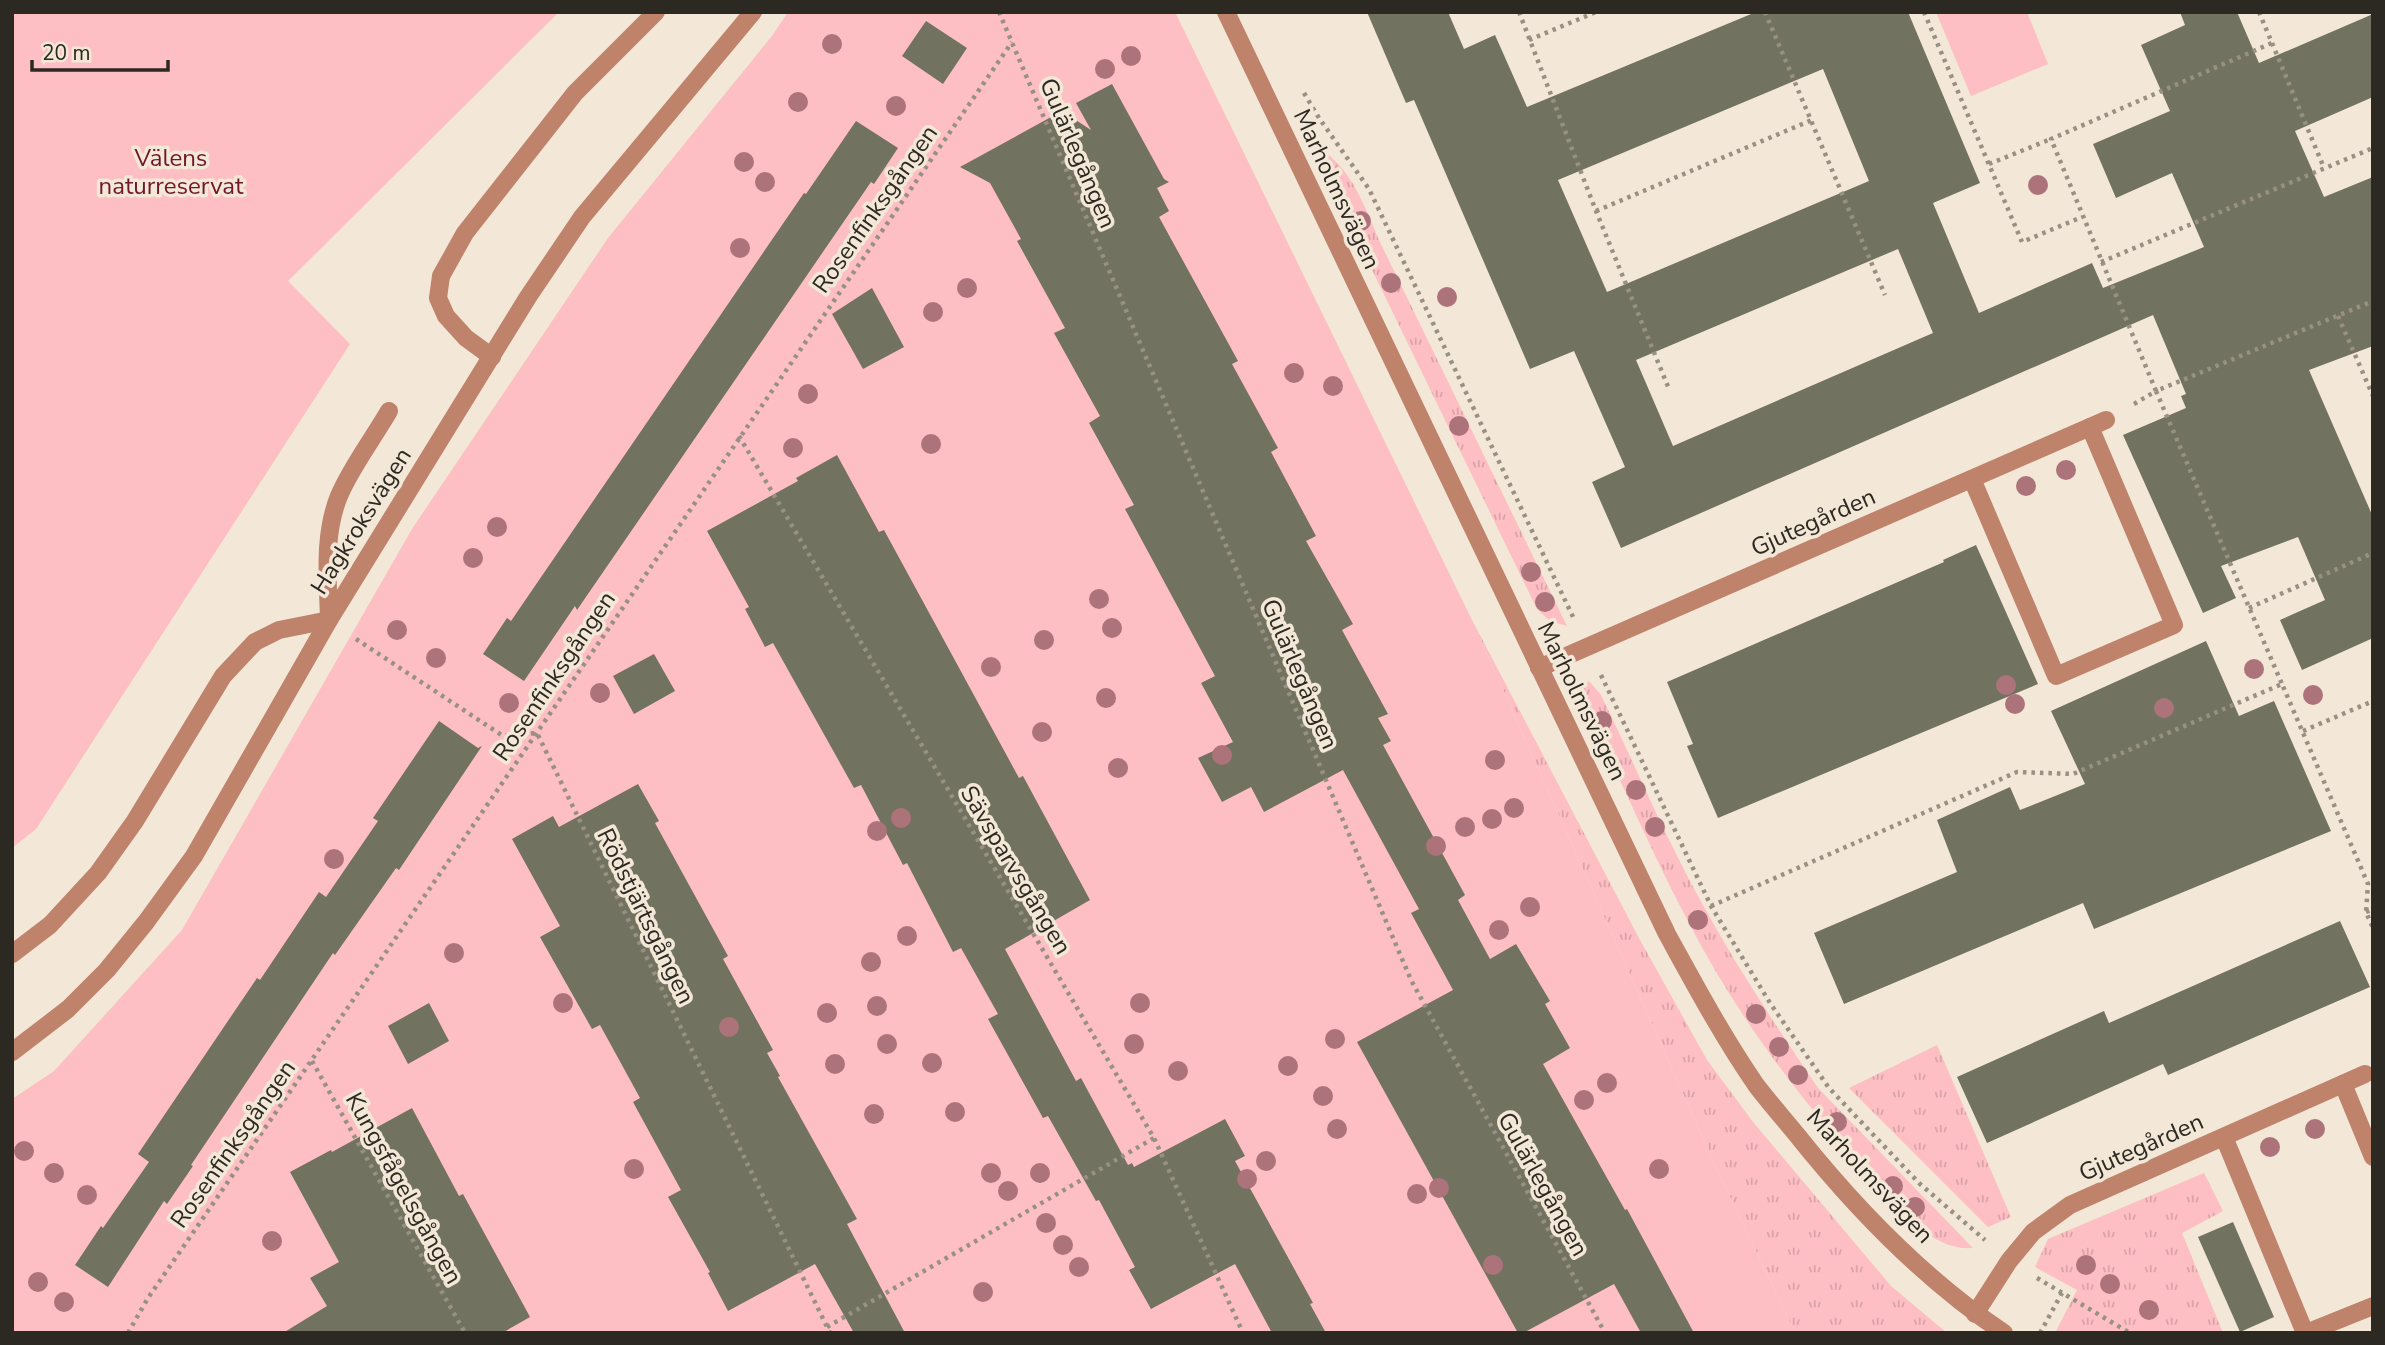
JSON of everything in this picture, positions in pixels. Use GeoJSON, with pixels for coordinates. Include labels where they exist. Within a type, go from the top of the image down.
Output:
{"type":"FeatureCollection","features":[{"type":"Feature","properties":{"kind":"street"},"geometry":{"type":"LineString","coordinates":[[492,357],[466,338],[446,316],[438,298],[441,276],[465,233],[575,93],[656,12]]}},
{"type":"Feature","properties":{"kind":"street","name":"Hagkroksvägen"},"geometry":{"type":"LineString","coordinates":[[12,1052],[68,1010],[107,970],[194,856],[329,621],[582,217],[753,12]]}},
{"type":"Feature","properties":{"kind":"street","name":"Marholmsvägen"},"geometry":{"type":"LineString","coordinates":[[1226,12],[1667,934],[1711,1014],[1757,1086],[1830,1176],[1896,1245],[1975,1314],[2004,1333]]}},
{"type":"Feature","properties":{"kind":"street"},"geometry":{"type":"LineString","coordinates":[[12,954],[50,925],[97,873],[135,821],[223,676],[255,642],[279,630],[329,621],[327,556],[331,524],[339,495],[389,411]]}},
{"type":"Feature","properties":{"kind":"street","name":"Gjutegården"},"geometry":{"type":"LineString","coordinates":[[1539,668],[2098,424],[2174,625],[2056,676],[1972,479]]}},
{"type":"Feature","properties":{"kind":"street","name":"Gjutegården"},"geometry":{"type":"LineString","coordinates":[[1975,1314],[2009,1261],[2033,1232],[2070,1205],[2365,1074]]}},
{"type":"Feature","properties":{"kind":"street"},"geometry":{"type":"LineString","coordinates":[[2343,1084],[2373,1157]]}},
{"type":"Feature","properties":{"kind":"street"},"geometry":{"type":"LineString","coordinates":[[2224,1137],[2305,1333],[2373,1306]]}},
{"type":"Feature","properties":{"kind":"path","name":"Gulärlegången"},"geometry":{"type":"LineString","coordinates":[[999,12],[1411,980],[1605,1333]]}},
{"type":"Feature","properties":{"kind":"path"},"geometry":{"type":"LineString","coordinates":[[1519,12],[1669,389]]}},
{"type":"Feature","properties":{"kind":"path"},"geometry":{"type":"LineString","coordinates":[[1529,40],[1596,12]]}},
{"type":"Feature","properties":{"kind":"path"},"geometry":{"type":"LineString","coordinates":[[1765,12],[1885,295]]}},
{"type":"Feature","properties":{"kind":"path"},"geometry":{"type":"LineString","coordinates":[[1924,12],[2022,242],[2082,217]]}},
{"type":"Feature","properties":{"kind":"path"},"geometry":{"type":"LineString","coordinates":[[2259,12],[2324,168]]}},
{"type":"Feature","properties":{"kind":"path","name":"Rosenfinksgången"},"geometry":{"type":"LineString","coordinates":[[128,1333],[148,1298],[1012,42]]}},
{"type":"Feature","properties":{"kind":"path"},"geometry":{"type":"LineString","coordinates":[[1989,164],[2272,43]]}},
{"type":"Feature","properties":{"kind":"path"},"geometry":{"type":"LineString","coordinates":[[1299,83],[1318,118],[1368,189],[1711,906],[1770,1003],[1829,1088],[1920,1184],[2009,1261],[2130,1333]]}},
{"type":"Feature","properties":{"kind":"path"},"geometry":{"type":"LineString","coordinates":[[1596,211],[1811,120]]}},
{"type":"Feature","properties":{"kind":"path"},"geometry":{"type":"LineString","coordinates":[[2051,139],[2101,262],[2368,884],[2366,912],[2373,928]]}},
{"type":"Feature","properties":{"kind":"path"},"geometry":{"type":"LineString","coordinates":[[2101,262],[2373,148]]}},
{"type":"Feature","properties":{"kind":"path"},"geometry":{"type":"LineString","coordinates":[[2156,391],[2373,301]]}},
{"type":"Feature","properties":{"kind":"path"},"geometry":{"type":"LineString","coordinates":[[2338,316],[2373,396]]}},
{"type":"Feature","properties":{"kind":"path","name":"Sävsparvsgången"},"geometry":{"type":"LineString","coordinates":[[739,436],[1154,1138],[1243,1333]]}},
{"type":"Feature","properties":{"kind":"path"},"geometry":{"type":"LineString","coordinates":[[2249,608],[2373,553]]}},
{"type":"Feature","properties":{"kind":"path"},"geometry":{"type":"LineString","coordinates":[[329,621],[503,736],[537,733]]}},
{"type":"Feature","properties":{"kind":"path"},"geometry":{"type":"LineString","coordinates":[[1711,906],[2017,772],[2073,774],[2282,684]]}},
{"type":"Feature","properties":{"kind":"path"},"geometry":{"type":"LineString","coordinates":[[2302,731],[2373,701]]}},
{"type":"Feature","properties":{"kind":"path","name":"Rödstjärtsgången"},"geometry":{"type":"LineString","coordinates":[[537,733],[828,1330]]}},
{"type":"Feature","properties":{"kind":"path"},"geometry":{"type":"LineString","coordinates":[[2366,912],[2373,909]]}},
{"type":"Feature","properties":{"kind":"path","name":"Kungsfågelsgången"},"geometry":{"type":"LineString","coordinates":[[312,1061],[465,1333]]}},
{"type":"Feature","properties":{"kind":"path"},"geometry":{"type":"LineString","coordinates":[[828,1330],[1154,1138]]}},
{"type":"Feature","properties":{"kind":"path"},"geometry":{"type":"LineString","coordinates":[[2040,1333],[2062,1293]]}},
{"type":"Feature","properties":{"kind":"green space","name":"Välens naturreservat"},"geometry":{"type":"Polygon","coordinates":[[[12,12],[559,12],[288,281],[350,344],[36,829],[12,848],[12,12]]]}},
{"type":"Feature","properties":{"kind":"green space"},"geometry":{"type":"Polygon","coordinates":[[[788,12],[1175,12],[1471,618],[1714,1163],[1795,1333],[12,1333],[12,1099],[54,1071],[182,930],[412,529],[608,238],[772,36],[788,12]]]}},
{"type":"Feature","properties":{"kind":"green space"},"geometry":{"type":"Polygon","coordinates":[[[1936,12],[2027,12],[2048,64],[1971,96],[1936,12]]]}},
{"type":"Feature","properties":{"kind":"green space"},"geometry":{"type":"Polygon","coordinates":[[[1304,130],[1340,166],[1357,192],[1567,626],[1550,621],[1537,609],[1304,130]]]}},
{"type":"Feature","properties":{"kind":"green space"},"geometry":{"type":"Polygon","coordinates":[[[1471,618],[1640,940],[1707,1060],[1753,1122],[1891,1286],[1947,1333],[1795,1333],[1714,1163],[1471,618]]]}},
{"type":"Feature","properties":{"kind":"green space"},"geometry":{"type":"Polygon","coordinates":[[[1589,681],[1601,695],[1677,855],[1717,930],[1818,1088],[1973,1248],[1958,1247],[1932,1237],[1910,1218],[1826,1126],[1753,1029],[1709,961],[1676,899],[1589,715],[1583,686],[1589,681]]]}},
{"type":"Feature","properties":{"kind":"green space"},"geometry":{"type":"Polygon","coordinates":[[[1937,1045],[2011,1217],[1988,1227],[1849,1088],[1937,1045]]]}},
{"type":"Feature","properties":{"kind":"green space"},"geometry":{"type":"Polygon","coordinates":[[[2204,1173],[2223,1211],[2182,1233],[2223,1333],[2055,1333],[2077,1290],[2035,1267],[2048,1239],[2204,1173]]]}},
{"type":"Feature","properties":{"kind":"building"},"geometry":{"type":"Polygon","coordinates":[[[1367,12],[1448,12],[1464,49],[1495,35],[1527,107],[1756,12],[1908,12],[1980,183],[1933,203],[1979,313],[2092,263],[2103,288],[2204,247],[2172,173],[2116,198],[2093,144],[2170,111],[2141,45],[2185,25],[2180,12],[2237,12],[2259,63],[2373,14],[2373,97],[2295,131],[2324,197],[2373,177],[2373,346],[2309,370],[2373,517],[2373,638],[2302,670],[2280,620],[2325,600],[2298,537],[2221,566],[2236,598],[2203,613],[2123,435],[2186,408],[2181,396],[2186,394],[2153,315],[1621,548],[1592,482],[1625,467],[1574,351],[1530,369],[1414,100],[1406,103],[1367,12]],[[1823,69],[1558,180],[1607,292],[1869,181],[1823,69]],[[1898,249],[1636,360],[1673,446],[1933,333],[1898,249]]]}},
{"type":"Feature","properties":{"kind":"building"},"geometry":{"type":"Polygon","coordinates":[[[926,21],[967,48],[943,84],[902,56],[926,21]]]}},
{"type":"Feature","properties":{"kind":"building"},"geometry":{"type":"Polygon","coordinates":[[[1112,84],[1164,179],[1169,182],[1157,188],[1169,211],[1159,217],[1238,361],[1232,364],[1278,448],[1271,452],[1316,536],[1306,541],[1353,624],[1342,630],[1388,714],[1378,718],[1391,741],[1383,745],[1465,895],[1458,900],[1490,959],[1516,944],[1550,1001],[1545,1004],[1570,1048],[1543,1064],[1625,1210],[1627,1209],[1694,1333],[1641,1333],[1614,1284],[1523,1333],[1518,1333],[1357,1042],[1453,990],[1411,913],[1419,909],[1343,770],[1264,812],[1251,787],[1222,802],[1198,758],[1233,742],[1201,683],[1215,676],[1125,509],[1134,505],[1089,423],[1100,416],[1054,333],[1065,328],[1017,241],[1021,239],[990,183],[960,167],[1062,111],[1091,130],[1076,103],[1112,84]]]}},
{"type":"Feature","properties":{"kind":"building"},"geometry":{"type":"Polygon","coordinates":[[[856,121],[898,148],[874,184],[871,182],[577,610],[575,606],[524,681],[483,654],[507,618],[511,621],[856,121]]]}},
{"type":"Feature","properties":{"kind":"building"},"geometry":{"type":"Polygon","coordinates":[[[872,288],[904,347],[863,369],[832,314],[872,288]]]}},
{"type":"Feature","properties":{"kind":"building"},"geometry":{"type":"Polygon","coordinates":[[[837,455],[879,532],[884,530],[1019,778],[1023,776],[1090,900],[1005,949],[1076,1081],[1081,1078],[1128,1165],[1132,1163],[1134,1167],[1225,1119],[1245,1156],[1235,1161],[1313,1303],[1310,1304],[1326,1333],[1272,1333],[1235,1264],[1151,1309],[1129,1270],[1135,1267],[1099,1200],[1096,1201],[1048,1116],[1043,1118],[988,1019],[998,1014],[961,948],[953,952],[907,863],[903,865],[861,785],[854,788],[773,643],[765,647],[745,609],[749,607],[707,531],[798,481],[796,478],[837,455]]]}},
{"type":"Feature","properties":{"kind":"building"},"geometry":{"type":"Polygon","coordinates":[[[1976,545],[2038,684],[1718,818],[1687,746],[1693,744],[1667,682],[1944,562],[1943,560],[1976,545]]]}},
{"type":"Feature","properties":{"kind":"building"},"geometry":{"type":"Polygon","coordinates":[[[2206,641],[2239,716],[2274,701],[2331,831],[2094,929],[2083,903],[1844,1004],[1814,933],[1957,872],[1937,820],[2010,787],[2020,810],[2085,784],[2051,711],[2206,641]]]}},
{"type":"Feature","properties":{"kind":"building"},"geometry":{"type":"Polygon","coordinates":[[[654,654],[675,691],[634,714],[613,676],[654,654]]]}},
{"type":"Feature","properties":{"kind":"building"},"geometry":{"type":"Polygon","coordinates":[[[439,721],[478,748],[482,746],[399,870],[396,868],[335,955],[333,953],[191,1165],[193,1166],[167,1204],[164,1201],[108,1287],[75,1265],[149,1162],[138,1154],[257,978],[260,980],[319,892],[326,897],[378,821],[373,818],[439,721]]]}},
{"type":"Feature","properties":{"kind":"building"},"geometry":{"type":"Polygon","coordinates":[[[638,784],[659,821],[655,823],[728,956],[723,959],[773,1050],[767,1053],[780,1076],[778,1077],[857,1219],[847,1224],[905,1333],[854,1333],[815,1264],[728,1311],[708,1273],[710,1272],[668,1197],[681,1190],[633,1102],[640,1098],[600,1025],[592,1029],[540,937],[560,926],[512,839],[553,816],[559,827],[638,784]]]}},
{"type":"Feature","properties":{"kind":"building"},"geometry":{"type":"Polygon","coordinates":[[[2340,921],[2370,987],[2168,1075],[2163,1064],[1987,1143],[1957,1077],[2104,1011],[2109,1023],[2340,921]]]}},
{"type":"Feature","properties":{"kind":"building"},"geometry":{"type":"Polygon","coordinates":[[[429,1003],[449,1041],[408,1064],[388,1026],[429,1003]]]}},
{"type":"Feature","properties":{"kind":"building"},"geometry":{"type":"Polygon","coordinates":[[[412,1108],[459,1196],[463,1194],[530,1317],[502,1333],[283,1333],[327,1306],[310,1278],[339,1262],[290,1172],[412,1108]]]}},
{"type":"Feature","properties":{"kind":"building"},"geometry":{"type":"Polygon","coordinates":[[[2233,1222],[2274,1317],[2240,1332],[2198,1237],[2233,1222]]]}}]}
